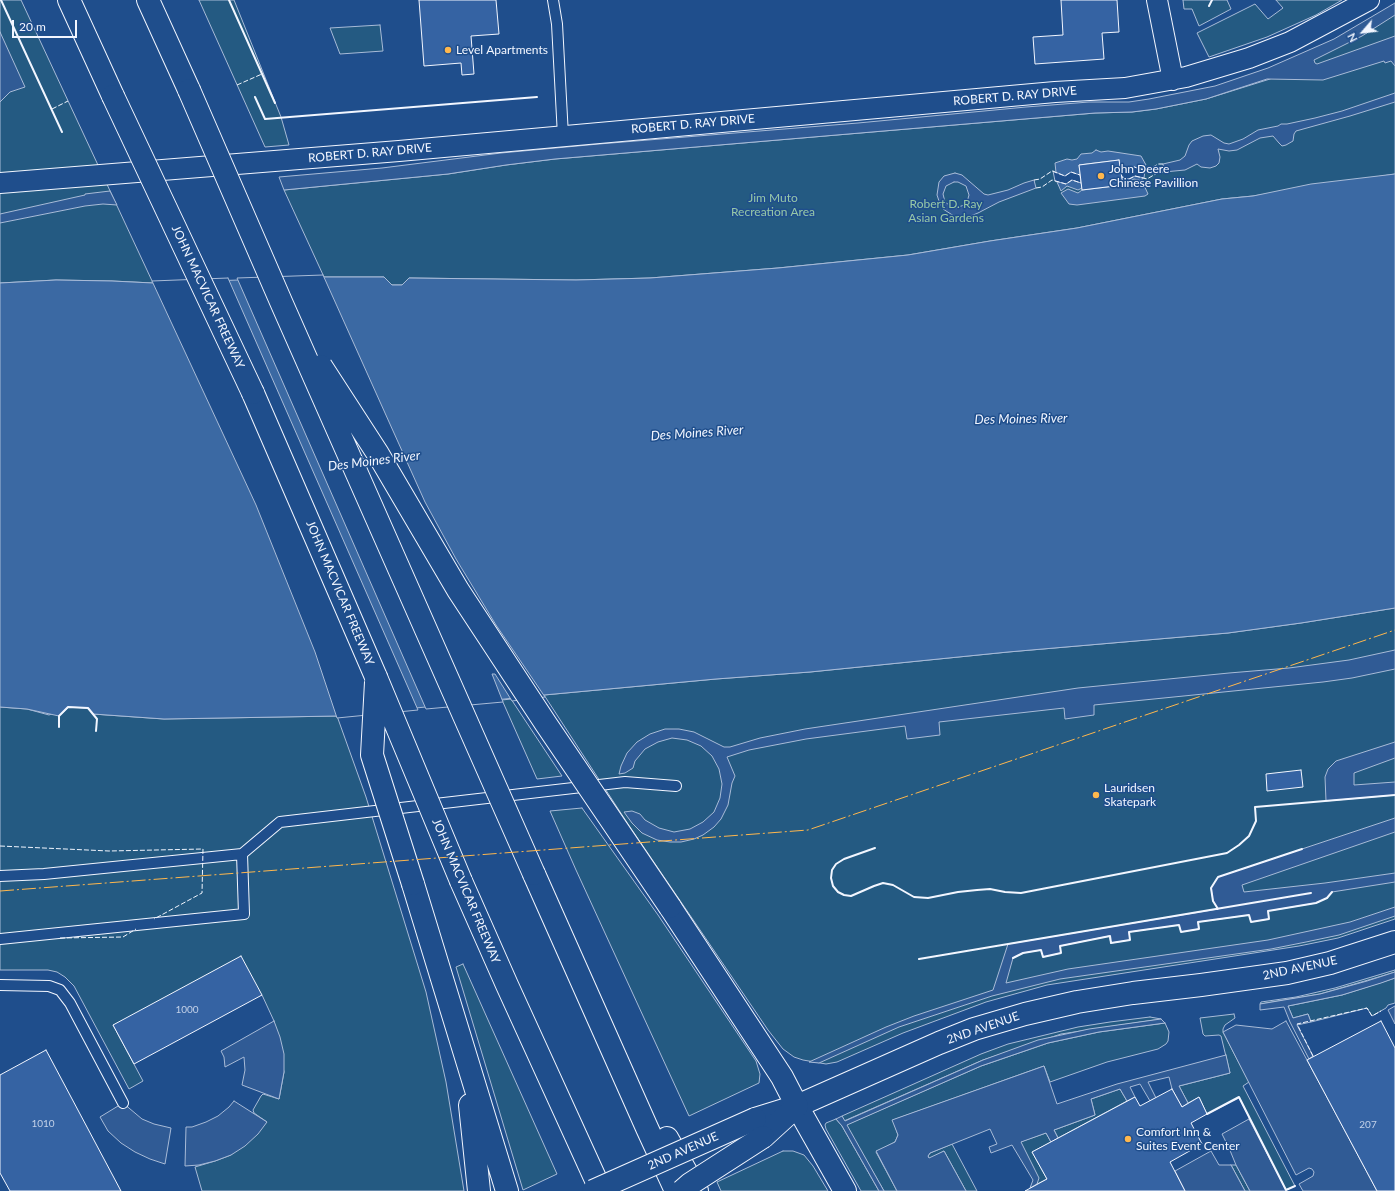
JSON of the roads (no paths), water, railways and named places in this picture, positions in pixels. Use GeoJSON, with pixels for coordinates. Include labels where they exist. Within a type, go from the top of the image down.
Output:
{"type":"FeatureCollection","features":[{"type":"Feature","properties":{"kind":"main road","name":"JOHN MACVICAR FREEWAY"},"geometry":{"type":"LineString","coordinates":[[69,0],[253,392],[376,677],[461,881],[601,1191]]}},
{"type":"Feature","properties":{"kind":"main road"},"geometry":{"type":"LineString","coordinates":[[148,0],[586,992],[676,1191]]}},
{"type":"Feature","properties":{"kind":"main road"},"geometry":{"type":"LineString","coordinates":[[164,0],[189,90]]}},
{"type":"Feature","properties":{"kind":"main road"},"geometry":{"type":"LineString","coordinates":[[282,304],[378,454],[462,597],[782,1077],[845,1191]]}},
{"type":"Feature","properties":{"kind":"main road"},"geometry":{"type":"LineString","coordinates":[[376,677],[372,755],[507,1191]]}},
{"type":"Feature","properties":{"kind":"main road","name":"2ND AVENUE"},"geometry":{"type":"LineString","coordinates":[[593,1191],[759,1128],[797,1106],[974,1029],[1024,1014],[1077,1002],[1133,993],[1214,984],[1287,973],[1330,962],[1395,942]]}},
{"type":"Feature","properties":{"kind":"main road"},"geometry":{"type":"LineString","coordinates":[[586,992],[697,1191]]}},
{"type":"Feature","properties":{"kind":"main road"},"geometry":{"type":"LineString","coordinates":[[466,1060],[479,1191]]}},
{"type":"Feature","properties":{"kind":"main road"},"geometry":{"type":"LineString","coordinates":[[682,1191],[759,1128]]}},
{"type":"Feature","properties":{"kind":"street"},"geometry":{"type":"LineString","coordinates":[[1157,0],[1173,80]]}},
{"type":"Feature","properties":{"kind":"street","name":"ROBERT D. RAY DRIVE"},"geometry":{"type":"LineString","coordinates":[[0,183],[287,160],[1055,92],[1125,88],[1173,80],[1249,58],[1290,42],[1369,0]]}},
{"type":"Feature","properties":{"kind":"lane"},"geometry":{"type":"LineString","coordinates":[[553,0],[557,24],[563,136]]}},
{"type":"Feature","properties":{"kind":"lane"},"geometry":{"type":"LineString","coordinates":[[0,876],[44,874],[242,854],[280,822],[625,782],[676,786]]}},
{"type":"Feature","properties":{"kind":"lane"},"geometry":{"type":"LineString","coordinates":[[0,939],[244,914],[242,854]]}},
{"type":"Feature","properties":{"kind":"lane"},"geometry":{"type":"LineString","coordinates":[[0,986],[49,986],[60,990],[70,1003],[123,1103]]}},
{"type":"Feature","properties":{"kind":"water"},"geometry":{"type":"Polygon","coordinates":[[[1096,150],[1101,152],[1108,151],[1141,156],[1146,165],[1143,168],[1142,181],[1134,179],[1124,184],[1122,183],[1119,160],[1079,165],[1082,188],[1078,190],[1067,186],[1061,191],[1057,182],[1055,163],[1067,159],[1077,159],[1081,154],[1092,153],[1096,150]]]}},
{"type":"Feature","properties":{"kind":"water","name":"Des Moines River"},"geometry":{"type":"Polygon","coordinates":[[[1395,174],[1395,608],[1228,633],[544,695],[337,716],[164,719],[93,714],[88,708],[69,707],[59,716],[27,709],[0,707],[0,283],[56,280],[153,283],[324,277],[384,277],[392,285],[402,285],[409,278],[576,280],[650,278],[778,268],[908,255],[1077,228],[1222,199],[1253,196],[1311,184],[1395,174]]]}},
{"type":"Feature","properties":{"kind":"water"},"geometry":{"type":"Polygon","coordinates":[[[1135,181],[1143,183],[1148,194],[1145,196],[1077,205],[1069,204],[1061,193],[1068,189],[1078,193],[1082,190],[1123,185],[1124,187],[1135,181]]]}},
{"type":"Feature","properties":{"kind":"place","name":"Level Apartments"},"geometry":{"type":"Point","coordinates":[448,50]}},
{"type":"Feature","properties":{"kind":"place","name":"John Deere Chinese Pavillion"},"geometry":{"type":"Point","coordinates":[1101,176]}},
{"type":"Feature","properties":{"kind":"place","name":"Lauridsen Skatepark"},"geometry":{"type":"Point","coordinates":[1096,795]}},
{"type":"Feature","properties":{"kind":"place","name":"Comfort Inn & Suites Event Center"},"geometry":{"type":"Point","coordinates":[1128,1139]}},
{"type":"Feature","properties":{"kind":"park label","name":"Jim Muto Recreation Area"},"geometry":{"type":"Point","coordinates":[773,205]}},
{"type":"Feature","properties":{"kind":"park label","name":"Robert D. Ray Asian Gardens"},"geometry":{"type":"Point","coordinates":[946,211]}}]}
